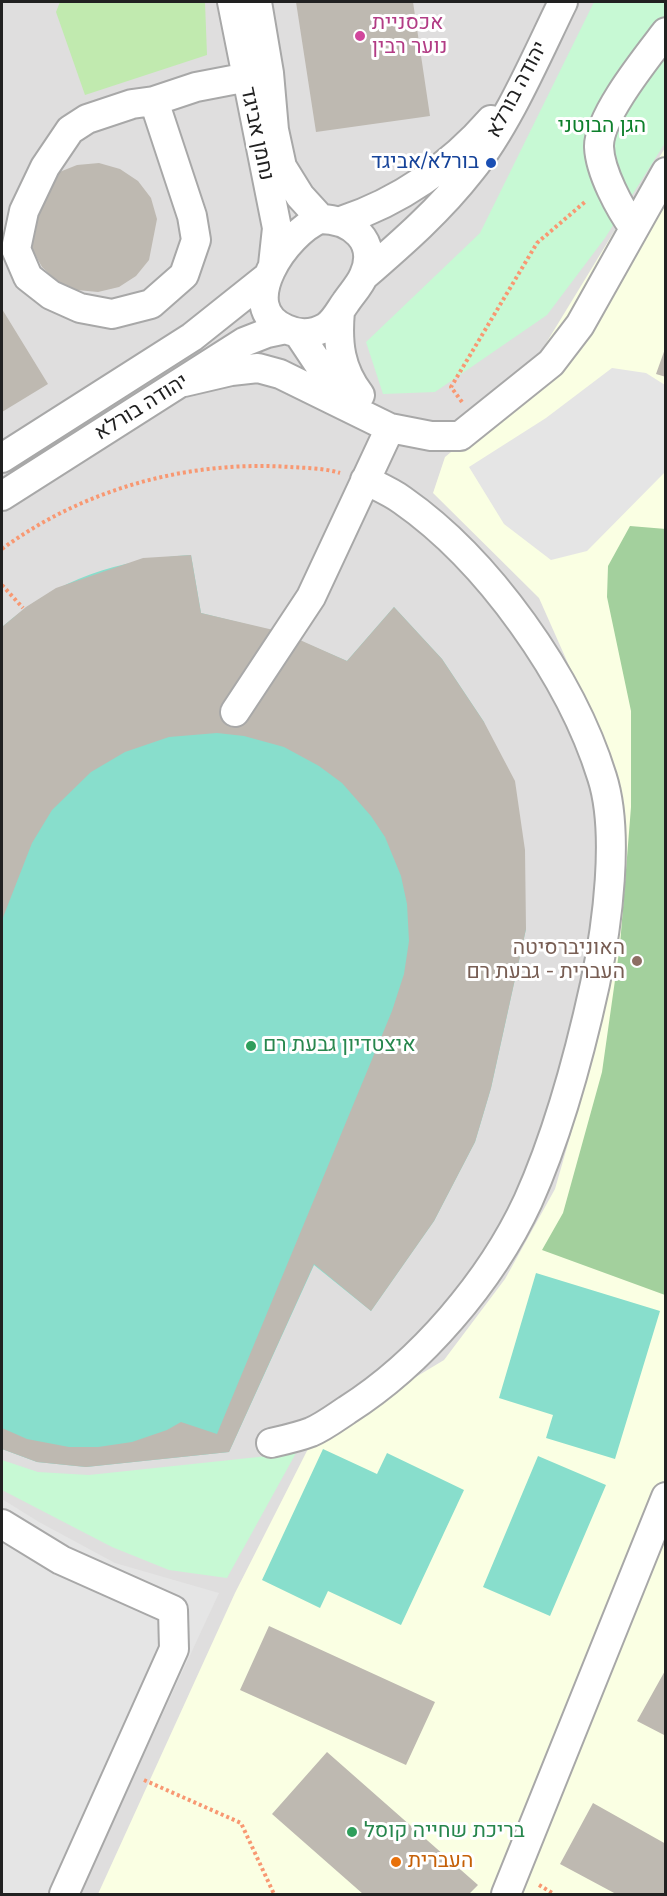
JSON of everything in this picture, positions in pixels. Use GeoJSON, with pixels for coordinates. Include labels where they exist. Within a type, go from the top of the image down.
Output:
{"type":"FeatureCollection","features":[{"type":"Feature","properties":{"kind":"street","name":"נחמן אביגד"},"geometry":{"type":"LineString","coordinates":[[232,2],[274,130],[282,166],[300,196],[331,220]]}},
{"type":"Feature","properties":{"kind":"street","name":"נחמן אביגד"},"geometry":{"type":"LineString","coordinates":[[257,2],[257,75],[277,228],[269,273]]}},
{"type":"Feature","properties":{"kind":"street","name":"יהודה בורלא"},"geometry":{"type":"LineString","coordinates":[[364,276],[425,222],[473,169],[495,134],[563,2]]}},
{"type":"Feature","properties":{"kind":"street"},"geometry":{"type":"LineString","coordinates":[[634,228],[622,212],[609,181],[599,147],[613,106],[666,32]]}},
{"type":"Feature","properties":{"kind":"street","name":"יהודה בורלא"},"geometry":{"type":"LineString","coordinates":[[331,220],[388,203],[411,190],[476,137],[522,78],[548,33]]}},
{"type":"Feature","properties":{"kind":"street"},"geometry":{"type":"LineString","coordinates":[[154,101],[192,216],[196,240],[184,275],[151,304],[112,314],[80,308],[51,294],[28,277],[16,249],[24,211],[45,167],[70,130],[87,120],[132,104],[154,101],[196,87],[257,75]]}},
{"type":"Feature","properties":{"kind":"street"},"geometry":{"type":"LineString","coordinates":[[184,382],[258,368],[291,379],[390,428],[431,436],[460,436],[551,363],[580,325],[666,172]]}},
{"type":"Feature","properties":{"kind":"street"},"geometry":{"type":"LineString","coordinates":[[292,331],[312,333],[325,328],[340,311],[364,276],[368,263],[367,249],[361,236],[347,223],[331,220],[307,224],[296,233],[269,273],[263,291],[265,305],[272,318],[292,331],[341,393],[368,416],[390,428]]}},
{"type":"Feature","properties":{"kind":"street","name":"יהודה בורלא"},"geometry":{"type":"LineString","coordinates":[[2,458],[192,337],[269,273]]}},
{"type":"Feature","properties":{"kind":"street"},"geometry":{"type":"LineString","coordinates":[[340,311],[338,334],[340,357],[347,375],[358,394],[390,428]]}},
{"type":"Feature","properties":{"kind":"street","name":"יהודה בורלא"},"geometry":{"type":"LineString","coordinates":[[2,496],[244,342],[267,333],[292,331]]}},
{"type":"Feature","properties":{"kind":"street"},"geometry":{"type":"LineString","coordinates":[[235,712],[310,597],[390,428]]}},
{"type":"Feature","properties":{"kind":"street"},"geometry":{"type":"LineString","coordinates":[[271,1443],[314,1431],[376,1392],[436,1336],[485,1274],[527,1202],[560,1117],[586,1027],[605,934],[611,838],[603,778],[553,669],[520,620],[477,567],[401,499],[365,480]]}},
{"type":"Feature","properties":{"kind":"street"},"geometry":{"type":"LineString","coordinates":[[506,1894],[666,1497]]}},
{"type":"Feature","properties":{"kind":"street"},"geometry":{"type":"LineString","coordinates":[[2,1524],[61,1560],[173,1610],[174,1649],[64,1894]]}},
{"type":"Feature","properties":{"kind":"path"},"geometry":{"type":"LineString","coordinates":[[451,387],[537,243],[609,181]]}},
{"type":"Feature","properties":{"kind":"path"},"geometry":{"type":"LineString","coordinates":[[2,549],[31,527],[78,504],[140,483],[190,471],[259,465],[336,472],[365,480]]}},
{"type":"Feature","properties":{"kind":"path"},"geometry":{"type":"LineString","coordinates":[[2,585],[22,608]]}},
{"type":"Feature","properties":{"kind":"path"},"geometry":{"type":"LineString","coordinates":[[120,1770],[241,1823],[274,1894]]}},
{"type":"Feature","properties":{"kind":"shaded area"},"geometry":{"type":"Polygon","coordinates":[[[2,2],[665,2],[665,1894],[2,1894],[2,2]]]}},
{"type":"Feature","properties":{"kind":"shaded area","name":"האוניברסיטה העברית - גבעת רם"},"geometry":{"type":"Polygon","coordinates":[[[665,148],[665,1894],[98,1894],[235,1593],[313,1439],[444,1360],[505,1279],[555,1189],[600,1032],[619,890],[590,713],[539,598],[433,493],[445,457],[509,404],[665,148]]]}},
{"type":"Feature","properties":{"kind":"shaded area"},"geometry":{"type":"Polygon","coordinates":[[[612,368],[646,373],[665,385],[665,472],[587,551],[551,560],[504,524],[469,467],[546,418],[612,368]]]}},
{"type":"Feature","properties":{"kind":"shaded area","name":"איצטדיון גבעת רם"},"geometry":{"type":"Polygon","coordinates":[[[191,555],[201,613],[282,633],[347,661],[394,607],[442,659],[484,722],[526,929],[491,1088],[475,1142],[434,1221],[371,1311],[314,1265],[229,1452],[86,1467],[37,1462],[2,1449],[2,627],[45,596],[90,574],[138,561],[191,555]]]}},
{"type":"Feature","properties":{"kind":"shaded area"},"geometry":{"type":"Polygon","coordinates":[[[536,1273],[660,1311],[615,1459],[546,1438],[553,1415],[499,1398],[536,1273]]]}},
{"type":"Feature","properties":{"kind":"shaded area"},"geometry":{"type":"Polygon","coordinates":[[[323,1449],[377,1474],[387,1453],[464,1490],[401,1625],[328,1591],[320,1608],[262,1580],[323,1449]]]}},
{"type":"Feature","properties":{"kind":"shaded area"},"geometry":{"type":"Polygon","coordinates":[[[538,1456],[606,1485],[550,1616],[483,1587],[538,1456]]]}},
{"type":"Feature","properties":{"kind":"shaded area"},"geometry":{"type":"Polygon","coordinates":[[[2,1499],[115,1563],[219,1593],[79,1894],[2,1894],[2,1499]]]}},
{"type":"Feature","properties":{"kind":"green space"},"geometry":{"type":"Polygon","coordinates":[[[60,2],[205,2],[207,55],[85,95],[56,12],[60,2]]]}},
{"type":"Feature","properties":{"kind":"green space","name":"הגן הבוטני"},"geometry":{"type":"Polygon","coordinates":[[[594,2],[665,2],[665,143],[605,238],[547,315],[435,392],[383,394],[366,342],[480,233],[594,2]]]}},
{"type":"Feature","properties":{"kind":"green space"},"geometry":{"type":"Polygon","coordinates":[[[630,526],[666,529],[665,1295],[542,1250],[563,1213],[602,1072],[620,945],[631,807],[631,711],[607,597],[608,566],[630,526]]]}},
{"type":"Feature","properties":{"kind":"green space"},"geometry":{"type":"Polygon","coordinates":[[[296,1453],[227,1578],[169,1570],[112,1547],[2,1490],[2,1460],[38,1472],[89,1475],[296,1453]]]}},
{"type":"Feature","properties":{"kind":"building","name":"אכסניית נוער רבין"},"geometry":{"type":"Polygon","coordinates":[[[296,2],[413,2],[430,116],[316,132],[296,2]]]}},
{"type":"Feature","properties":{"kind":"building"},"geometry":{"type":"Polygon","coordinates":[[[99,163],[120,169],[138,181],[151,198],[157,219],[149,260],[136,276],[119,287],[98,292],[77,290],[58,282],[42,267],[32,249],[28,228],[57,173],[77,165],[99,163]]]}},
{"type":"Feature","properties":{"kind":"building"},"geometry":{"type":"Polygon","coordinates":[[[2,309],[48,384],[2,412],[2,309]]]}},
{"type":"Feature","properties":{"kind":"building"},"geometry":{"type":"Polygon","coordinates":[[[666,346],[666,377],[656,374],[666,346]]]}},
{"type":"Feature","properties":{"kind":"building"},"geometry":{"type":"Polygon","coordinates":[[[191,555],[201,613],[282,632],[347,661],[394,607],[442,659],[484,722],[515,781],[525,850],[526,929],[491,1088],[475,1142],[434,1221],[371,1311],[314,1264],[229,1452],[86,1467],[37,1462],[2,1449],[2,1428],[27,1439],[69,1447],[98,1447],[132,1442],[167,1430],[181,1422],[217,1434],[392,1011],[404,974],[409,941],[407,904],[401,876],[385,837],[371,816],[342,783],[319,766],[284,747],[244,736],[217,733],[169,737],[125,752],[91,772],[52,810],[32,843],[2,920],[2,627],[26,607],[56,588],[143,558],[191,555]]]}},
{"type":"Feature","properties":{"kind":"building"},"geometry":{"type":"Polygon","coordinates":[[[269,1626],[435,1702],[406,1765],[240,1690],[269,1626]]]}},
{"type":"Feature","properties":{"kind":"building"},"geometry":{"type":"Polygon","coordinates":[[[666,1669],[666,1736],[637,1721],[666,1669]]]}},
{"type":"Feature","properties":{"kind":"building"},"geometry":{"type":"Polygon","coordinates":[[[327,1752],[478,1885],[469,1894],[363,1894],[272,1814],[327,1752]]]}},
{"type":"Feature","properties":{"kind":"building"},"geometry":{"type":"Polygon","coordinates":[[[593,1803],[666,1844],[666,1894],[616,1894],[560,1864],[593,1803]]]}},
{"type":"Feature","properties":{"kind":"place","name":"אכסניית נוער רבין"},"geometry":{"type":"Point","coordinates":[360,36]}},
{"type":"Feature","properties":{"kind":"place","name":"בורלא/אביגד"},"geometry":{"type":"Point","coordinates":[491,163]}},
{"type":"Feature","properties":{"kind":"place","name":"האוניברסיטה העברית - גבעת רם"},"geometry":{"type":"Point","coordinates":[637,961]}},
{"type":"Feature","properties":{"kind":"place","name":"איצטדיון גבעת רם"},"geometry":{"type":"Point","coordinates":[251,1046]}},
{"type":"Feature","properties":{"kind":"place","name":"בריכת שחייה קוסל"},"geometry":{"type":"Point","coordinates":[352,1832]}},
{"type":"Feature","properties":{"kind":"place","name":"העברית"},"geometry":{"type":"Point","coordinates":[396,1862]}}]}
